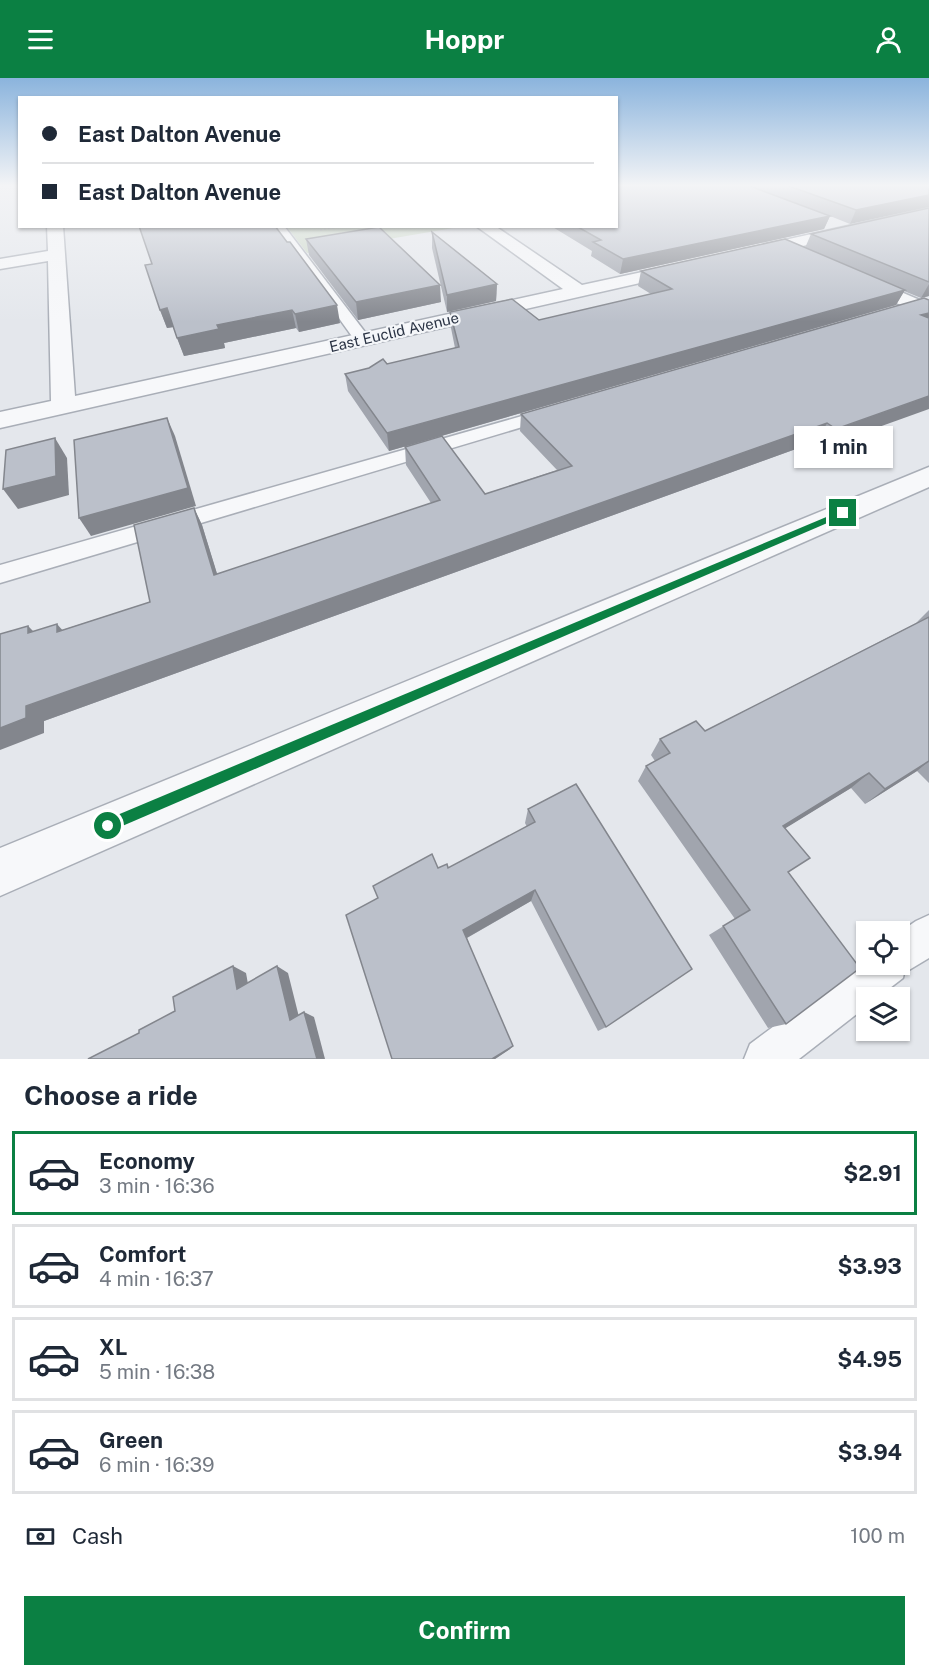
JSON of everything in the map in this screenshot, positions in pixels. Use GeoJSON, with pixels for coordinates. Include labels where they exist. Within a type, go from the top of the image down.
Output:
{"type":"FeatureCollection","features":[{"type":"Feature","properties":{"kind":"street"},"geometry":{"type":"LineString","coordinates":[[55,231],[63,406]]}},
{"type":"Feature","properties":{"kind":"street"},"geometry":{"type":"LineString","coordinates":[[491,231],[578,291]]}},
{"type":"Feature","properties":{"kind":"street"},"geometry":{"type":"LineString","coordinates":[[726,258],[854,231]]}},
{"type":"Feature","properties":{"kind":"street"},"geometry":{"type":"LineString","coordinates":[[782,246],[813,260]]}},
{"type":"Feature","properties":{"kind":"street"},"geometry":{"type":"LineString","coordinates":[[0,264],[56,255]]}},
{"type":"Feature","properties":{"kind":"street"},"geometry":{"type":"LineString","coordinates":[[867,263],[925,306]]}},
{"type":"Feature","properties":{"kind":"street","name":"East Euclid Avenue"},"geometry":{"type":"LineString","coordinates":[[0,420],[703,264]]}},
{"type":"Feature","properties":{"kind":"street"},"geometry":{"type":"LineString","coordinates":[[844,273],[925,306]]}},
{"type":"Feature","properties":{"kind":"street"},"geometry":{"type":"LineString","coordinates":[[0,872],[929,476]]}},
{"type":"Feature","properties":{"kind":"lane"},"geometry":{"type":"LineString","coordinates":[[282,231],[362,339]]}},
{"type":"Feature","properties":{"kind":"lane"},"geometry":{"type":"LineString","coordinates":[[894,312],[925,306]]}},
{"type":"Feature","properties":{"kind":"lane"},"geometry":{"type":"LineString","coordinates":[[0,574],[573,406]]}},
{"type":"Feature","properties":{"kind":"lane"},"geometry":{"type":"LineString","coordinates":[[910,948],[929,934]]}},
{"type":"Feature","properties":{"kind":"lane"},"geometry":{"type":"LineString","coordinates":[[765,1059],[875,975]]}},
{"type":"Feature","properties":{"kind":"green space"},"geometry":{"type":"Polygon","coordinates":[[[290,231],[437,231],[307,253],[290,231]]]}},
{"type":"Feature","properties":{"kind":"building"},"geometry":{"type":"Polygon","coordinates":[[[141,231],[279,231],[287,242],[290,242],[337,305],[295,314],[292,310],[217,325],[219,329],[177,338],[167,308],[160,310],[145,265],[152,264],[141,231]]]}},
{"type":"Feature","properties":{"kind":"building"},"geometry":{"type":"Polygon","coordinates":[[[356,231],[383,231],[440,285],[356,302],[306,239],[356,231]]]}},
{"type":"Feature","properties":{"kind":"building"},"geometry":{"type":"Polygon","coordinates":[[[585,231],[759,231],[623,259],[593,242],[601,240],[585,231]]]}},
{"type":"Feature","properties":{"kind":"building"},"geometry":{"type":"Polygon","coordinates":[[[826,231],[929,231],[929,282],[811,234],[826,231]]]}},
{"type":"Feature","properties":{"kind":"building"},"geometry":{"type":"Polygon","coordinates":[[[432,232],[497,284],[447,295],[432,232]]]}},
{"type":"Feature","properties":{"kind":"building"},"geometry":{"type":"Polygon","coordinates":[[[785,239],[905,290],[387,433],[345,374],[369,368],[383,359],[387,364],[459,347],[450,312],[512,299],[539,320],[672,289],[641,271],[785,239]]]}},
{"type":"Feature","properties":{"kind":"building"},"geometry":{"type":"Polygon","coordinates":[[[924,298],[929,300],[929,313],[921,315],[929,318],[929,396],[836,429],[827,423],[26,706],[26,718],[0,728],[0,634],[28,626],[28,633],[57,624],[57,632],[150,602],[134,525],[194,508],[214,575],[440,500],[405,447],[442,436],[485,494],[572,466],[521,414],[924,298]]]}},
{"type":"Feature","properties":{"kind":"building"},"geometry":{"type":"Polygon","coordinates":[[[167,418],[188,488],[79,518],[74,440],[167,418]]]}},
{"type":"Feature","properties":{"kind":"building"},"geometry":{"type":"Polygon","coordinates":[[[55,438],[56,476],[3,489],[6,450],[55,438]]]}},
{"type":"Feature","properties":{"kind":"building"},"geometry":{"type":"Polygon","coordinates":[[[929,617],[929,761],[885,789],[869,773],[783,826],[810,858],[788,872],[856,963],[856,971],[786,1024],[723,926],[750,910],[646,766],[670,753],[660,739],[696,721],[705,731],[929,617]]]}},
{"type":"Feature","properties":{"kind":"building"},"geometry":{"type":"Polygon","coordinates":[[[576,784],[692,969],[606,1027],[535,890],[463,930],[513,1046],[492,1059],[392,1059],[346,915],[378,898],[373,886],[432,854],[438,868],[447,864],[448,868],[535,822],[528,809],[576,784]]]}},
{"type":"Feature","properties":{"kind":"building"},"geometry":{"type":"Polygon","coordinates":[[[233,966],[237,989],[277,966],[290,1020],[304,1012],[317,1059],[88,1059],[139,1033],[139,1030],[175,1011],[173,997],[233,966]]]}},
{"type":"Feature","properties":{"kind":"route"},"geometry":{"type":"LineString","coordinates":[[108,826],[843,513]]}}]}
